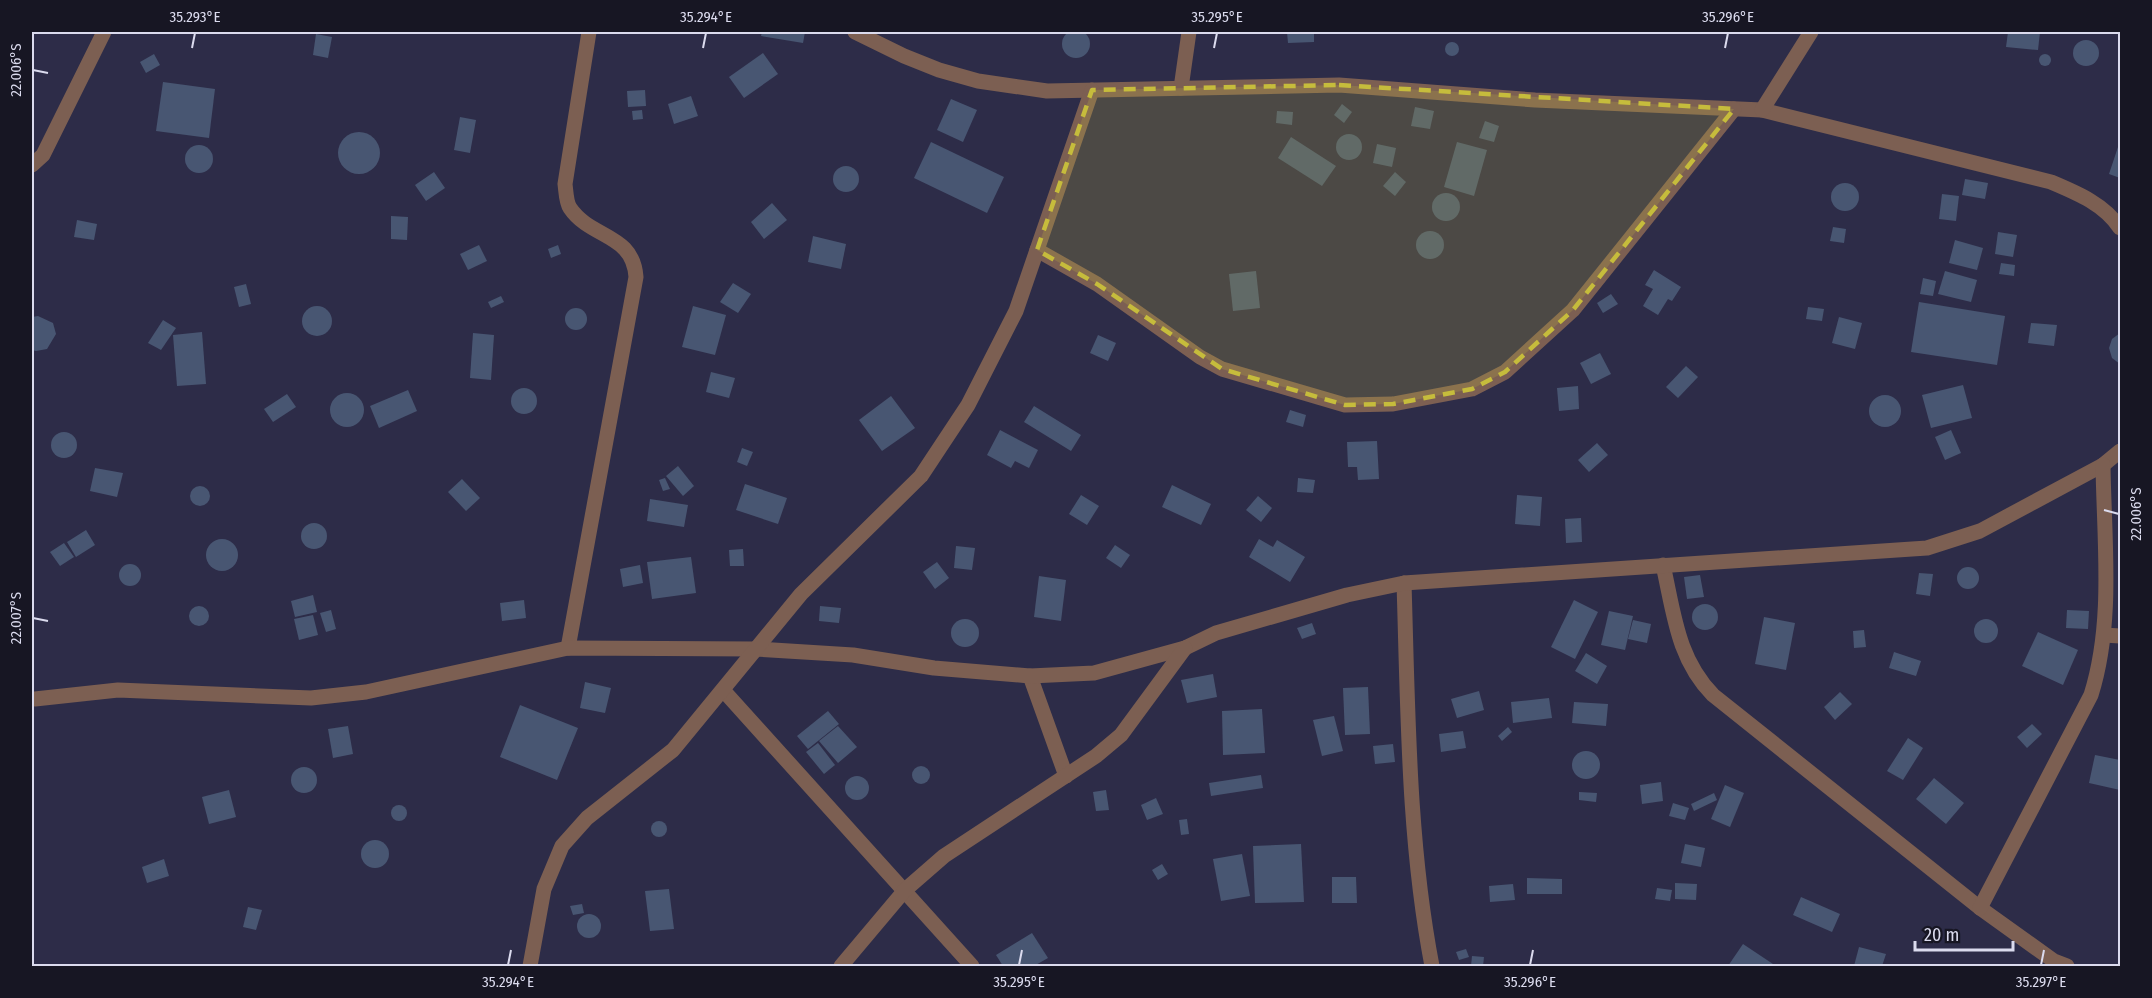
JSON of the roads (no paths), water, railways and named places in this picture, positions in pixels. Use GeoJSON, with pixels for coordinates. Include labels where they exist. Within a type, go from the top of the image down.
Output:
{"type":"FeatureCollection","features":[{"type":"Feature","properties":{"kind":"street"},"geometry":{"type":"LineString","coordinates":[[32,165],[43,155],[104,32]]}},
{"type":"Feature","properties":{"kind":"street"},"geometry":{"type":"LineString","coordinates":[[568,648],[636,277],[635,262],[631,252],[580,219],[568,206],[565,184],[589,32]]}},
{"type":"Feature","properties":{"kind":"street"},"geometry":{"type":"LineString","coordinates":[[855,32],[904,56],[978,81],[1047,91],[1339,85],[1535,100],[1762,110],[2051,182],[2083,195],[2114,219],[2121,228]]}},
{"type":"Feature","properties":{"kind":"street"},"geometry":{"type":"LineString","coordinates":[[1181,88],[1189,32]]}},
{"type":"Feature","properties":{"kind":"street"},"geometry":{"type":"LineString","coordinates":[[1762,110],[1811,32]]}},
{"type":"Feature","properties":{"kind":"street"},"geometry":{"type":"LineString","coordinates":[[530,966],[544,889],[562,846],[587,818],[673,750],[801,594],[921,476],[968,405],[1016,311],[1092,90]]}},
{"type":"Feature","properties":{"kind":"street"},"geometry":{"type":"LineString","coordinates":[[1037,250],[1097,284],[1200,357],[1222,369],[1345,405],[1394,404],[1472,389],[1505,372],[1573,310],[1734,109]]}},
{"type":"Feature","properties":{"kind":"street"},"geometry":{"type":"LineString","coordinates":[[35,699],[118,690],[322,696],[366,692],[568,648],[756,649],[853,655],[934,668],[1030,676],[1094,673],[1185,648],[1216,633],[1347,595],[1404,583],[1927,548],[1980,531],[2103,465],[2121,451]]}},
{"type":"Feature","properties":{"kind":"street"},"geometry":{"type":"LineString","coordinates":[[1980,908],[2091,695],[2100,666],[2104,635],[2103,465]]}},
{"type":"Feature","properties":{"kind":"street"},"geometry":{"type":"LineString","coordinates":[[1663,565],[1684,654],[1696,678],[1722,702],[1980,908],[2054,961],[2067,966]]}},
{"type":"Feature","properties":{"kind":"street"},"geometry":{"type":"LineString","coordinates":[[1404,583],[1410,764],[1423,916],[1432,966]]}},
{"type":"Feature","properties":{"kind":"street"},"geometry":{"type":"LineString","coordinates":[[2104,635],[2121,636]]}},
{"type":"Feature","properties":{"kind":"street"},"geometry":{"type":"LineString","coordinates":[[841,966],[905,890],[944,856],[1066,776],[1121,735],[1185,648]]}},
{"type":"Feature","properties":{"kind":"street"},"geometry":{"type":"LineString","coordinates":[[1030,676],[1066,776]]}},
{"type":"Feature","properties":{"kind":"street"},"geometry":{"type":"LineString","coordinates":[[723,690],[972,966]]}}]}
